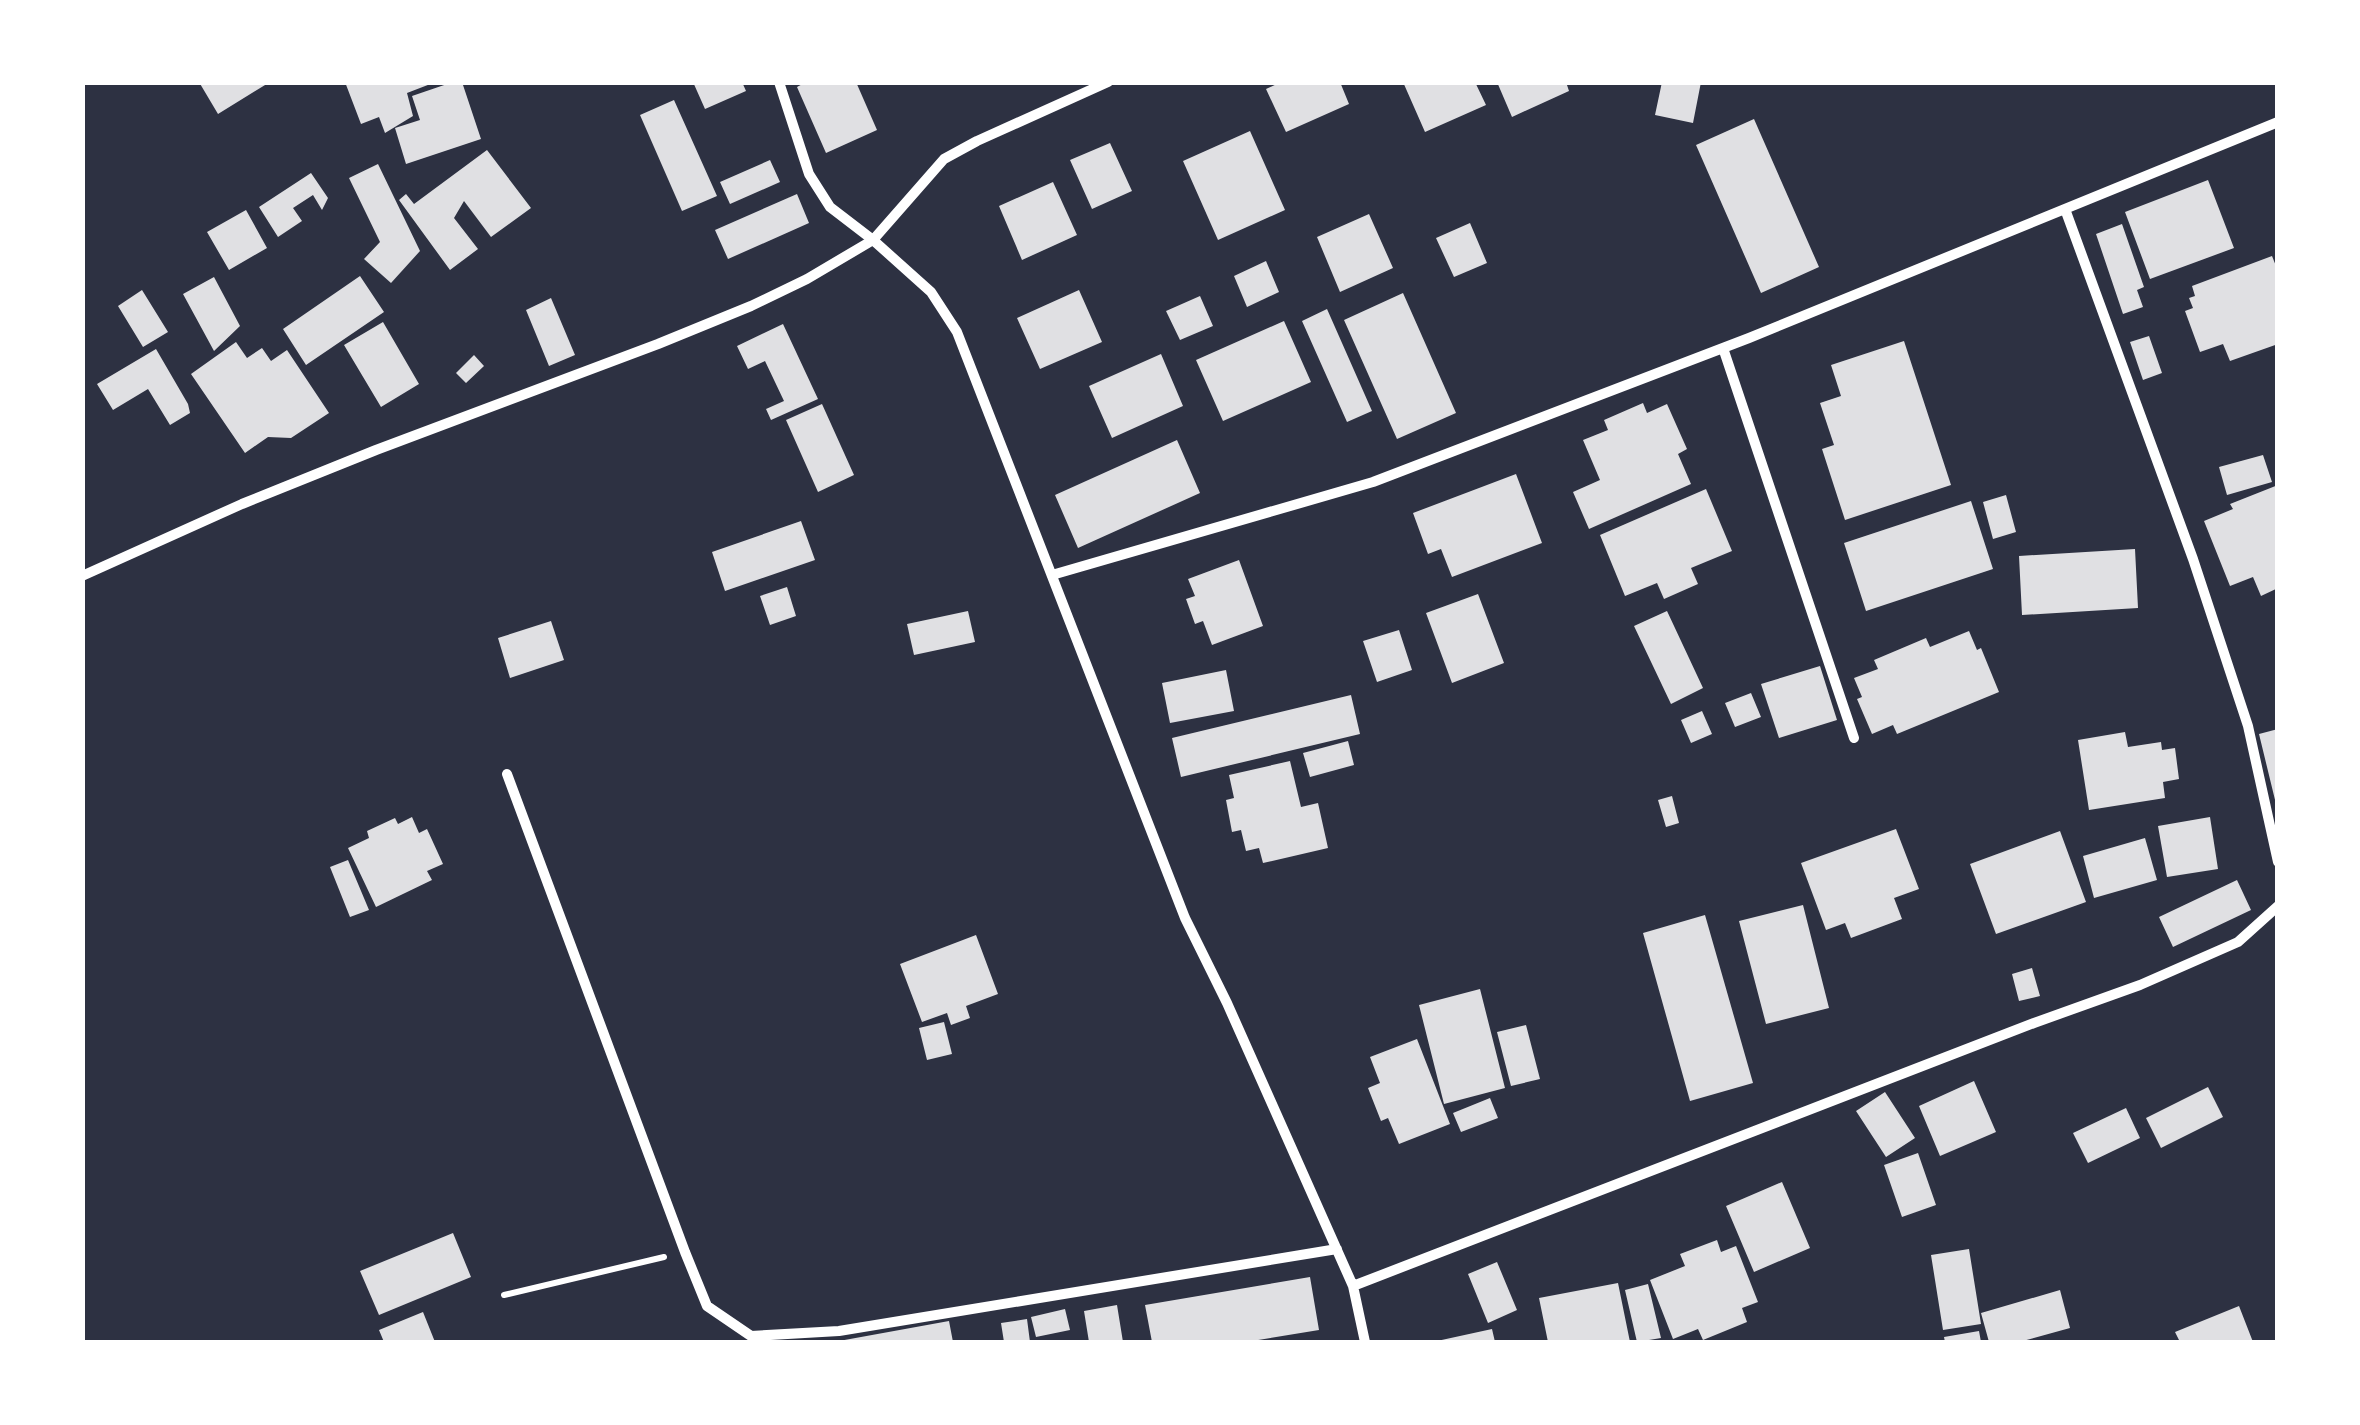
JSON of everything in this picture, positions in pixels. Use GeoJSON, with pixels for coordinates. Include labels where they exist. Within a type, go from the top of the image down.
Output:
{"type":"FeatureCollection","features":[{"type":"Feature","properties":{"kind":"street"},"geometry":{"type":"LineString","coordinates":[[779,82],[808,174],[830,207],[932,292],[958,332],[1185,918],[1227,1002],[1353,1286],[1366,1342]]}},
{"type":"Feature","properties":{"kind":"street"},"geometry":{"type":"LineString","coordinates":[[82,576],[326,470],[751,306],[872,240],[944,159],[976,140],[1108,82]]}},
{"type":"Feature","properties":{"kind":"street"},"geometry":{"type":"LineString","coordinates":[[1052,575],[1372,482],[1724,348],[2278,122]]}},
{"type":"Feature","properties":{"kind":"street"},"geometry":{"type":"LineString","coordinates":[[2065,209],[2248,726],[2278,862]]}},
{"type":"Feature","properties":{"kind":"street"},"geometry":{"type":"LineString","coordinates":[[1724,348],[1854,738]]}},
{"type":"Feature","properties":{"kind":"street"},"geometry":{"type":"LineString","coordinates":[[507,774],[707,1306],[752,1336],[840,1331],[1337,1249]]}},
{"type":"Feature","properties":{"kind":"street"},"geometry":{"type":"LineString","coordinates":[[1353,1286],[2140,985],[2238,942],[2278,906]]}},
{"type":"Feature","properties":{"kind":"path"},"geometry":{"type":"LineString","coordinates":[[504,1295],[685,1252]]}},
{"type":"Feature","properties":{"kind":"building"},"geometry":{"type":"Polygon","coordinates":[[[199,82],[270,82],[218,114],[199,82]]]}},
{"type":"Feature","properties":{"kind":"building"},"geometry":{"type":"Polygon","coordinates":[[[345,82],[433,83],[407,93],[413,116],[385,133],[379,117],[361,124],[345,82]]]}},
{"type":"Feature","properties":{"kind":"building"},"geometry":{"type":"Polygon","coordinates":[[[462,82],[481,139],[406,164],[395,128],[420,120],[412,96],[462,82]]]}},
{"type":"Feature","properties":{"kind":"building"},"geometry":{"type":"Polygon","coordinates":[[[693,82],[742,82],[746,91],[705,109],[693,82]]]}},
{"type":"Feature","properties":{"kind":"building"},"geometry":{"type":"Polygon","coordinates":[[[806,82],[856,82],[877,130],[826,153],[797,87],[806,82]]]}},
{"type":"Feature","properties":{"kind":"building"},"geometry":{"type":"Polygon","coordinates":[[[1281,82],[1340,82],[1349,104],[1286,132],[1266,89],[1281,82]]]}},
{"type":"Feature","properties":{"kind":"building"},"geometry":{"type":"Polygon","coordinates":[[[1403,82],[1475,82],[1486,105],[1425,132],[1403,82]]]}},
{"type":"Feature","properties":{"kind":"building"},"geometry":{"type":"Polygon","coordinates":[[[1497,82],[1566,82],[1569,91],[1512,117],[1497,82]]]}},
{"type":"Feature","properties":{"kind":"building"},"geometry":{"type":"Polygon","coordinates":[[[1662,82],[1701,82],[1693,123],[1655,115],[1662,82]]]}},
{"type":"Feature","properties":{"kind":"building"},"geometry":{"type":"Polygon","coordinates":[[[674,100],[717,196],[682,211],[640,115],[674,100]]]}},
{"type":"Feature","properties":{"kind":"building"},"geometry":{"type":"Polygon","coordinates":[[[1754,119],[1819,267],[1761,293],[1696,145],[1754,119]]]}},
{"type":"Feature","properties":{"kind":"building"},"geometry":{"type":"Polygon","coordinates":[[[1250,131],[1285,210],[1218,240],[1183,161],[1250,131]]]}},
{"type":"Feature","properties":{"kind":"building"},"geometry":{"type":"Polygon","coordinates":[[[1110,143],[1132,191],[1092,209],[1070,160],[1110,143]]]}},
{"type":"Feature","properties":{"kind":"building"},"geometry":{"type":"Polygon","coordinates":[[[487,150],[531,208],[491,237],[464,201],[454,218],[478,249],[450,270],[399,200],[406,194],[414,204],[487,150]]]}},
{"type":"Feature","properties":{"kind":"building"},"geometry":{"type":"Polygon","coordinates":[[[770,160],[780,182],[730,204],[720,182],[770,160]]]}},
{"type":"Feature","properties":{"kind":"building"},"geometry":{"type":"Polygon","coordinates":[[[378,164],[420,251],[391,283],[364,259],[380,242],[349,178],[378,164]]]}},
{"type":"Feature","properties":{"kind":"building"},"geometry":{"type":"Polygon","coordinates":[[[311,173],[328,198],[322,210],[313,195],[293,208],[302,221],[278,237],[259,207],[311,173]]]}},
{"type":"Feature","properties":{"kind":"building"},"geometry":{"type":"Polygon","coordinates":[[[2208,180],[2234,248],[2150,279],[2125,212],[2208,180]]]}},
{"type":"Feature","properties":{"kind":"building"},"geometry":{"type":"Polygon","coordinates":[[[1053,182],[1077,235],[1022,260],[999,206],[1053,182]]]}},
{"type":"Feature","properties":{"kind":"building"},"geometry":{"type":"Polygon","coordinates":[[[797,194],[809,223],[728,259],[715,230],[797,194]]]}},
{"type":"Feature","properties":{"kind":"building"},"geometry":{"type":"Polygon","coordinates":[[[246,210],[267,248],[229,270],[207,232],[246,210]]]}},
{"type":"Feature","properties":{"kind":"building"},"geometry":{"type":"Polygon","coordinates":[[[1369,214],[1393,268],[1340,292],[1317,237],[1369,214]]]}},
{"type":"Feature","properties":{"kind":"building"},"geometry":{"type":"Polygon","coordinates":[[[1470,223],[1487,263],[1454,277],[1436,238],[1470,223]]]}},
{"type":"Feature","properties":{"kind":"building"},"geometry":{"type":"Polygon","coordinates":[[[2122,224],[2144,287],[2137,290],[2143,307],[2123,314],[2096,234],[2122,224]]]}},
{"type":"Feature","properties":{"kind":"building"},"geometry":{"type":"Polygon","coordinates":[[[2272,256],[2278,271],[2278,344],[2230,361],[2223,344],[2200,352],[2185,311],[2193,308],[2189,298],[2195,296],[2192,286],[2272,256]]]}},
{"type":"Feature","properties":{"kind":"building"},"geometry":{"type":"Polygon","coordinates":[[[1266,261],[1279,292],[1247,307],[1234,276],[1266,261]]]}},
{"type":"Feature","properties":{"kind":"building"},"geometry":{"type":"Polygon","coordinates":[[[360,276],[384,312],[306,365],[283,329],[360,276]]]}},
{"type":"Feature","properties":{"kind":"building"},"geometry":{"type":"Polygon","coordinates":[[[214,277],[240,326],[214,351],[183,294],[214,277]]]}},
{"type":"Feature","properties":{"kind":"building"},"geometry":{"type":"Polygon","coordinates":[[[142,290],[168,332],[143,347],[118,306],[142,290]]]}},
{"type":"Feature","properties":{"kind":"building"},"geometry":{"type":"Polygon","coordinates":[[[1079,290],[1102,342],[1040,369],[1017,318],[1079,290]]]}},
{"type":"Feature","properties":{"kind":"building"},"geometry":{"type":"Polygon","coordinates":[[[1403,293],[1456,413],[1397,439],[1344,320],[1403,293]]]}},
{"type":"Feature","properties":{"kind":"building"},"geometry":{"type":"Polygon","coordinates":[[[1200,296],[1213,326],[1180,340],[1166,311],[1200,296]]]}},
{"type":"Feature","properties":{"kind":"building"},"geometry":{"type":"Polygon","coordinates":[[[551,298],[575,355],[549,366],[526,310],[551,298]]]}},
{"type":"Feature","properties":{"kind":"building"},"geometry":{"type":"Polygon","coordinates":[[[1327,309],[1372,411],[1347,422],[1302,321],[1327,309]]]}},
{"type":"Feature","properties":{"kind":"building"},"geometry":{"type":"Polygon","coordinates":[[[1284,321],[1311,382],[1223,421],[1196,360],[1284,321]]]}},
{"type":"Feature","properties":{"kind":"building"},"geometry":{"type":"Polygon","coordinates":[[[383,322],[419,384],[381,407],[344,345],[383,322]]]}},
{"type":"Feature","properties":{"kind":"building"},"geometry":{"type":"Polygon","coordinates":[[[783,324],[818,399],[771,420],[766,409],[784,401],[765,361],[748,369],[737,346],[783,324]]]}},
{"type":"Feature","properties":{"kind":"building"},"geometry":{"type":"Polygon","coordinates":[[[2149,336],[2162,373],[2143,380],[2130,342],[2149,336]]]}},
{"type":"Feature","properties":{"kind":"building"},"geometry":{"type":"Polygon","coordinates":[[[1904,341],[1951,485],[1845,520],[1822,449],[1834,445],[1820,403],[1841,396],[1831,365],[1904,341]]]}},
{"type":"Feature","properties":{"kind":"building"},"geometry":{"type":"Polygon","coordinates":[[[236,342],[247,358],[262,348],[271,361],[287,350],[329,413],[291,438],[268,437],[245,453],[191,374],[236,342]]]}},
{"type":"Feature","properties":{"kind":"building"},"geometry":{"type":"Polygon","coordinates":[[[156,349],[190,413],[170,425],[148,389],[113,410],[97,384],[156,349]]]}},
{"type":"Feature","properties":{"kind":"building"},"geometry":{"type":"Polygon","coordinates":[[[1161,354],[1183,406],[1112,438],[1089,386],[1161,354]]]}},
{"type":"Feature","properties":{"kind":"building"},"geometry":{"type":"Polygon","coordinates":[[[474,355],[484,366],[466,383],[456,373],[474,355]]]}},
{"type":"Feature","properties":{"kind":"building"},"geometry":{"type":"Polygon","coordinates":[[[1643,403],[1647,413],[1667,404],[1687,449],[1678,454],[1691,484],[1589,529],[1573,492],[1600,480],[1583,440],[1608,430],[1604,420],[1643,403]]]}},
{"type":"Feature","properties":{"kind":"building"},"geometry":{"type":"Polygon","coordinates":[[[822,404],[854,475],[818,492],[786,420],[822,404]]]}},
{"type":"Feature","properties":{"kind":"building"},"geometry":{"type":"Polygon","coordinates":[[[1177,440],[1200,493],[1078,548],[1055,495],[1177,440]]]}},
{"type":"Feature","properties":{"kind":"building"},"geometry":{"type":"Polygon","coordinates":[[[2263,455],[2272,482],[2227,495],[2219,467],[2263,455]]]}},
{"type":"Feature","properties":{"kind":"building"},"geometry":{"type":"Polygon","coordinates":[[[1516,474],[1542,543],[1452,577],[1441,549],[1428,554],[1413,513],[1516,474]]]}},
{"type":"Feature","properties":{"kind":"building"},"geometry":{"type":"Polygon","coordinates":[[[2278,485],[2278,588],[2261,596],[2253,577],[2230,586],[2204,521],[2233,509],[2230,504],[2278,485]]]}},
{"type":"Feature","properties":{"kind":"building"},"geometry":{"type":"Polygon","coordinates":[[[1706,489],[1732,551],[1691,568],[1698,584],[1664,599],[1657,583],[1625,596],[1600,535],[1706,489]]]}},
{"type":"Feature","properties":{"kind":"building"},"geometry":{"type":"Polygon","coordinates":[[[2006,495],[2016,532],[1993,539],[1983,502],[2006,495]]]}},
{"type":"Feature","properties":{"kind":"building"},"geometry":{"type":"Polygon","coordinates":[[[1971,501],[1993,569],[1866,611],[1844,543],[1971,501]]]}},
{"type":"Feature","properties":{"kind":"building"},"geometry":{"type":"Polygon","coordinates":[[[801,521],[815,560],[725,591],[712,552],[801,521]]]}},
{"type":"Feature","properties":{"kind":"building"},"geometry":{"type":"Polygon","coordinates":[[[2135,549],[2138,608],[2022,615],[2019,556],[2135,549]]]}},
{"type":"Feature","properties":{"kind":"building"},"geometry":{"type":"Polygon","coordinates":[[[1239,560],[1263,626],[1212,645],[1203,621],[1195,624],[1186,599],[1195,596],[1188,579],[1239,560]]]}},
{"type":"Feature","properties":{"kind":"building"},"geometry":{"type":"Polygon","coordinates":[[[787,587],[796,616],[770,625],[760,596],[787,587]]]}},
{"type":"Feature","properties":{"kind":"building"},"geometry":{"type":"Polygon","coordinates":[[[1478,594],[1504,663],[1452,683],[1426,613],[1478,594]]]}},
{"type":"Feature","properties":{"kind":"building"},"geometry":{"type":"Polygon","coordinates":[[[968,611],[975,642],[914,655],[907,624],[968,611]]]}},
{"type":"Feature","properties":{"kind":"building"},"geometry":{"type":"Polygon","coordinates":[[[1667,611],[1703,688],[1671,704],[1634,626],[1667,611]]]}},
{"type":"Feature","properties":{"kind":"building"},"geometry":{"type":"Polygon","coordinates":[[[551,621],[564,660],[510,678],[498,638],[551,621]]]}},
{"type":"Feature","properties":{"kind":"building"},"geometry":{"type":"Polygon","coordinates":[[[1399,630],[1412,670],[1377,682],[1363,641],[1399,630]]]}},
{"type":"Feature","properties":{"kind":"building"},"geometry":{"type":"Polygon","coordinates":[[[1969,631],[1977,650],[1981,648],[1999,692],[1897,734],[1893,725],[1872,734],[1857,699],[1862,697],[1854,678],[1878,669],[1874,660],[1926,638],[1930,647],[1969,631]]]}},
{"type":"Feature","properties":{"kind":"building"},"geometry":{"type":"Polygon","coordinates":[[[1820,666],[1837,720],[1779,738],[1761,684],[1820,666]]]}},
{"type":"Feature","properties":{"kind":"building"},"geometry":{"type":"Polygon","coordinates":[[[1226,670],[1234,711],[1170,723],[1162,683],[1226,670]]]}},
{"type":"Feature","properties":{"kind":"building"},"geometry":{"type":"Polygon","coordinates":[[[1751,693],[1761,717],[1735,727],[1725,703],[1751,693]]]}},
{"type":"Feature","properties":{"kind":"building"},"geometry":{"type":"Polygon","coordinates":[[[1351,695],[1360,734],[1181,777],[1172,738],[1351,695]]]}},
{"type":"Feature","properties":{"kind":"building"},"geometry":{"type":"Polygon","coordinates":[[[1702,711],[1712,734],[1691,743],[1681,720],[1702,711]]]}},
{"type":"Feature","properties":{"kind":"building"},"geometry":{"type":"Polygon","coordinates":[[[2278,729],[2278,804],[2276,804],[2259,734],[2278,729]]]}},
{"type":"Feature","properties":{"kind":"building"},"geometry":{"type":"Polygon","coordinates":[[[2125,732],[2128,747],[2161,742],[2162,750],[2175,748],[2179,779],[2163,782],[2165,798],[2089,810],[2078,740],[2125,732]]]}},
{"type":"Feature","properties":{"kind":"building"},"geometry":{"type":"Polygon","coordinates":[[[1348,741],[1354,765],[1310,777],[1303,753],[1348,741]]]}},
{"type":"Feature","properties":{"kind":"building"},"geometry":{"type":"Polygon","coordinates":[[[1290,761],[1301,807],[1318,803],[1328,848],[1263,863],[1259,848],[1246,851],[1241,830],[1232,832],[1226,800],[1234,798],[1229,775],[1290,761]]]}},
{"type":"Feature","properties":{"kind":"building"},"geometry":{"type":"Polygon","coordinates":[[[1672,796],[1679,823],[1666,827],[1658,800],[1672,796]]]}},
{"type":"Feature","properties":{"kind":"building"},"geometry":{"type":"Polygon","coordinates":[[[412,817],[419,833],[427,829],[443,864],[427,871],[432,880],[376,907],[348,848],[369,838],[367,831],[395,818],[398,824],[412,817]]]}},
{"type":"Feature","properties":{"kind":"building"},"geometry":{"type":"Polygon","coordinates":[[[2210,817],[2218,869],[2167,877],[2158,826],[2210,817]]]}},
{"type":"Feature","properties":{"kind":"building"},"geometry":{"type":"Polygon","coordinates":[[[1896,829],[1919,889],[1894,898],[1902,919],[1851,938],[1845,923],[1826,930],[1801,863],[1896,829]]]}},
{"type":"Feature","properties":{"kind":"building"},"geometry":{"type":"Polygon","coordinates":[[[2060,831],[2086,902],[1996,934],[1970,864],[2060,831]]]}},
{"type":"Feature","properties":{"kind":"building"},"geometry":{"type":"Polygon","coordinates":[[[2145,838],[2157,880],[2094,898],[2083,856],[2145,838]]]}},
{"type":"Feature","properties":{"kind":"building"},"geometry":{"type":"Polygon","coordinates":[[[348,860],[369,910],[350,917],[330,867],[348,860]]]}},
{"type":"Feature","properties":{"kind":"building"},"geometry":{"type":"Polygon","coordinates":[[[2237,880],[2251,910],[2173,947],[2159,917],[2237,880]]]}},
{"type":"Feature","properties":{"kind":"building"},"geometry":{"type":"Polygon","coordinates":[[[1803,905],[1829,1008],[1766,1024],[1739,921],[1803,905]]]}},
{"type":"Feature","properties":{"kind":"building"},"geometry":{"type":"Polygon","coordinates":[[[1705,915],[1753,1083],[1690,1101],[1643,933],[1705,915]]]}},
{"type":"Feature","properties":{"kind":"building"},"geometry":{"type":"Polygon","coordinates":[[[976,935],[998,994],[966,1006],[970,1018],[951,1025],[947,1013],[922,1022],[900,964],[976,935]]]}},
{"type":"Feature","properties":{"kind":"building"},"geometry":{"type":"Polygon","coordinates":[[[2032,968],[2040,996],[2019,1001],[2012,974],[2032,968]]]}},
{"type":"Feature","properties":{"kind":"building"},"geometry":{"type":"Polygon","coordinates":[[[1480,989],[1505,1088],[1444,1104],[1419,1005],[1480,989]]]}},
{"type":"Feature","properties":{"kind":"building"},"geometry":{"type":"Polygon","coordinates":[[[944,1022],[952,1054],[927,1060],[919,1028],[944,1022]]]}},
{"type":"Feature","properties":{"kind":"building"},"geometry":{"type":"Polygon","coordinates":[[[1526,1025],[1540,1079],[1511,1086],[1497,1032],[1526,1025]]]}},
{"type":"Feature","properties":{"kind":"building"},"geometry":{"type":"Polygon","coordinates":[[[1417,1039],[1450,1124],[1399,1144],[1388,1118],[1381,1121],[1368,1088],[1380,1083],[1370,1057],[1417,1039]]]}},
{"type":"Feature","properties":{"kind":"building"},"geometry":{"type":"Polygon","coordinates":[[[1974,1081],[1996,1132],[1940,1156],[1919,1106],[1974,1081]]]}},
{"type":"Feature","properties":{"kind":"building"},"geometry":{"type":"Polygon","coordinates":[[[2208,1087],[2223,1117],[2161,1148],[2146,1118],[2208,1087]]]}},
{"type":"Feature","properties":{"kind":"building"},"geometry":{"type":"Polygon","coordinates":[[[1885,1092],[1915,1138],[1886,1157],[1856,1111],[1885,1092]]]}},
{"type":"Feature","properties":{"kind":"building"},"geometry":{"type":"Polygon","coordinates":[[[1490,1098],[1498,1118],[1461,1132],[1453,1113],[1490,1098]]]}},
{"type":"Feature","properties":{"kind":"building"},"geometry":{"type":"Polygon","coordinates":[[[2126,1108],[2140,1138],[2088,1163],[2073,1133],[2126,1108]]]}},
{"type":"Feature","properties":{"kind":"building"},"geometry":{"type":"Polygon","coordinates":[[[1918,1153],[1936,1205],[1902,1217],[1884,1165],[1918,1153]]]}},
{"type":"Feature","properties":{"kind":"building"},"geometry":{"type":"Polygon","coordinates":[[[1782,1182],[1810,1248],[1754,1272],[1726,1206],[1782,1182]]]}},
{"type":"Feature","properties":{"kind":"building"},"geometry":{"type":"Polygon","coordinates":[[[453,1233],[471,1277],[379,1315],[360,1271],[453,1233]]]}},
{"type":"Feature","properties":{"kind":"building"},"geometry":{"type":"Polygon","coordinates":[[[1717,1240],[1721,1252],[1736,1246],[1758,1302],[1742,1308],[1747,1322],[1703,1340],[1698,1329],[1673,1339],[1650,1280],[1685,1266],[1680,1254],[1717,1240]]]}},
{"type":"Feature","properties":{"kind":"building"},"geometry":{"type":"Polygon","coordinates":[[[1969,1249],[1981,1324],[1943,1330],[1931,1255],[1969,1249]]]}},
{"type":"Feature","properties":{"kind":"building"},"geometry":{"type":"Polygon","coordinates":[[[1497,1262],[1517,1310],[1488,1323],[1468,1274],[1497,1262]]]}},
{"type":"Feature","properties":{"kind":"building"},"geometry":{"type":"Polygon","coordinates":[[[1310,1277],[1319,1330],[1246,1342],[1152,1342],[1145,1305],[1310,1277]]]}},
{"type":"Feature","properties":{"kind":"building"},"geometry":{"type":"Polygon","coordinates":[[[1618,1283],[1630,1342],[1548,1342],[1539,1298],[1618,1283]]]}},
{"type":"Feature","properties":{"kind":"building"},"geometry":{"type":"Polygon","coordinates":[[[1648,1284],[1661,1338],[1637,1342],[1625,1290],[1648,1284]]]}},
{"type":"Feature","properties":{"kind":"building"},"geometry":{"type":"Polygon","coordinates":[[[2060,1290],[2070,1328],[2019,1342],[1989,1342],[1981,1313],[2060,1290]]]}},
{"type":"Feature","properties":{"kind":"building"},"geometry":{"type":"Polygon","coordinates":[[[1117,1305],[1123,1342],[1089,1342],[1084,1311],[1117,1305]]]}},
{"type":"Feature","properties":{"kind":"building"},"geometry":{"type":"Polygon","coordinates":[[[2239,1306],[2253,1342],[2180,1342],[2175,1332],[2239,1306]]]}},
{"type":"Feature","properties":{"kind":"building"},"geometry":{"type":"Polygon","coordinates":[[[1065,1309],[1070,1330],[1036,1337],[1031,1317],[1065,1309]]]}},
{"type":"Feature","properties":{"kind":"building"},"geometry":{"type":"Polygon","coordinates":[[[423,1312],[435,1342],[384,1342],[379,1330],[423,1312]]]}},
{"type":"Feature","properties":{"kind":"building"},"geometry":{"type":"Polygon","coordinates":[[[1027,1319],[1030,1342],[1004,1342],[1001,1323],[1027,1319]]]}},
{"type":"Feature","properties":{"kind":"building"},"geometry":{"type":"Polygon","coordinates":[[[949,1321],[953,1342],[839,1342],[839,1341],[949,1321]]]}},
{"type":"Feature","properties":{"kind":"building"},"geometry":{"type":"Polygon","coordinates":[[[1492,1329],[1495,1342],[1437,1342],[1437,1341],[1492,1329]]]}},
{"type":"Feature","properties":{"kind":"building"},"geometry":{"type":"Polygon","coordinates":[[[1979,1331],[1981,1342],[1945,1342],[1944,1337],[1979,1331]]]}}]}
